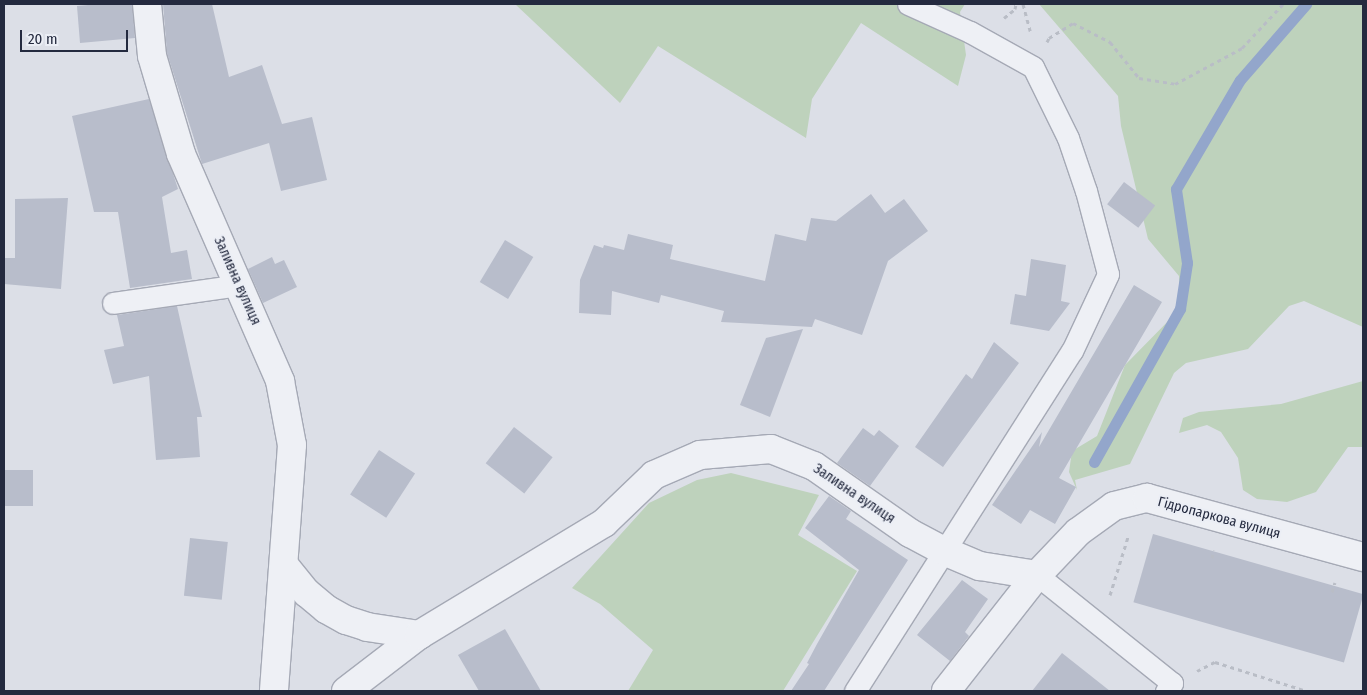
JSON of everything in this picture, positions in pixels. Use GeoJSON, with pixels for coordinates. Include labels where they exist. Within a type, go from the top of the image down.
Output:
{"type":"FeatureCollection","features":[{"type":"Feature","properties":{"kind":"street","name":"Заливна вулиця"},"geometry":{"type":"LineString","coordinates":[[147,4],[152,56],[181,154],[280,381],[292,445],[274,691]]}},
{"type":"Feature","properties":{"kind":"street","name":"Заливна вулиця"},"geometry":{"type":"LineString","coordinates":[[346,691],[419,635],[604,522],[654,475],[700,455],[771,449],[814,466],[910,533],[944,551],[980,566],[1037,575]]}},
{"type":"Feature","properties":{"kind":"street","name":"Гідропаркова вулиця"},"geometry":{"type":"LineString","coordinates":[[946,691],[1037,575],[1078,532],[1114,506],[1147,498],[1363,557]]}},
{"type":"Feature","properties":{"kind":"street"},"geometry":{"type":"LineString","coordinates":[[284,565],[307,593],[326,609],[346,620],[367,627],[419,635]]}},
{"type":"Feature","properties":{"kind":"lane"},"geometry":{"type":"LineString","coordinates":[[855,691],[1072,351],[1108,274],[1086,191],[1068,138],[1033,67],[970,32],[908,4]]}},
{"type":"Feature","properties":{"kind":"lane"},"geometry":{"type":"LineString","coordinates":[[113,303],[239,285]]}},
{"type":"Feature","properties":{"kind":"lane"},"geometry":{"type":"LineString","coordinates":[[1037,575],[1169,687]]}},
{"type":"Feature","properties":{"kind":"path"},"geometry":{"type":"LineString","coordinates":[[1033,67],[1049,38],[1073,23],[1110,42],[1139,78],[1175,84],[1242,48],[1283,4]]}},
{"type":"Feature","properties":{"kind":"path"},"geometry":{"type":"LineString","coordinates":[[1109,596],[1128,534]]}},
{"type":"Feature","properties":{"kind":"path"},"geometry":{"type":"LineString","coordinates":[[1169,687],[1215,662],[1307,691]]}},
{"type":"Feature","properties":{"kind":"green space"},"geometry":{"type":"Polygon","coordinates":[[[515,4],[965,4],[960,12],[966,55],[958,86],[861,23],[812,99],[806,138],[658,46],[620,103],[515,4]]]}},
{"type":"Feature","properties":{"kind":"green space"},"geometry":{"type":"Polygon","coordinates":[[[1039,4],[1363,4],[1363,327],[1304,301],[1289,306],[1248,349],[1186,363],[1174,373],[1130,464],[1075,480],[1077,490],[1069,472],[1072,451],[1097,436],[1125,365],[1180,309],[1179,276],[1148,239],[1121,126],[1118,96],[1039,4]]]}},
{"type":"Feature","properties":{"kind":"green space"},"geometry":{"type":"Polygon","coordinates":[[[1363,381],[1363,447],[1348,447],[1316,492],[1287,502],[1257,499],[1243,490],[1238,458],[1221,432],[1207,425],[1179,433],[1183,418],[1199,412],[1281,404],[1363,381]]]}},
{"type":"Feature","properties":{"kind":"green space"},"geometry":{"type":"Polygon","coordinates":[[[731,473],[819,495],[798,535],[857,571],[783,691],[628,691],[653,650],[600,604],[572,588],[649,503],[697,480],[731,473]]]}},
{"type":"Feature","properties":{"kind":"building"},"geometry":{"type":"Polygon","coordinates":[[[132,4],[135,38],[80,43],[77,6],[132,4]]]}},
{"type":"Feature","properties":{"kind":"building"},"geometry":{"type":"Polygon","coordinates":[[[163,4],[212,4],[229,77],[262,65],[282,124],[312,117],[327,180],[281,191],[269,143],[202,164],[167,53],[163,4]]]}},
{"type":"Feature","properties":{"kind":"building"},"geometry":{"type":"Polygon","coordinates":[[[149,99],[178,189],[162,197],[171,253],[187,250],[192,279],[130,288],[118,212],[94,212],[72,116],[149,99]]]}},
{"type":"Feature","properties":{"kind":"building"},"geometry":{"type":"Polygon","coordinates":[[[1124,182],[1155,205],[1138,228],[1107,204],[1124,182]]]}},
{"type":"Feature","properties":{"kind":"building"},"geometry":{"type":"Polygon","coordinates":[[[871,194],[885,213],[904,199],[928,231],[888,261],[862,335],[815,319],[812,327],[721,322],[724,311],[661,295],[659,303],[612,291],[611,315],[579,313],[580,280],[594,245],[603,248],[604,245],[624,250],[628,234],[673,245],[670,259],[765,281],[775,234],[806,241],[811,218],[836,221],[871,194]]]}},
{"type":"Feature","properties":{"kind":"building"},"geometry":{"type":"Polygon","coordinates":[[[68,198],[61,289],[4,284],[4,258],[15,258],[15,199],[68,198]]]}},
{"type":"Feature","properties":{"kind":"building"},"geometry":{"type":"Polygon","coordinates":[[[505,240],[533,257],[508,299],[480,282],[505,240]]]}},
{"type":"Feature","properties":{"kind":"building"},"geometry":{"type":"Polygon","coordinates":[[[272,257],[275,264],[284,260],[297,287],[263,303],[248,269],[272,257]]]}},
{"type":"Feature","properties":{"kind":"building"},"geometry":{"type":"Polygon","coordinates":[[[1031,259],[1066,265],[1061,301],[1070,303],[1049,331],[1010,324],[1015,294],[1026,296],[1031,259]]]}},
{"type":"Feature","properties":{"kind":"building"},"geometry":{"type":"Polygon","coordinates":[[[1134,285],[1162,302],[1059,478],[1076,487],[1055,524],[1030,510],[1021,524],[992,505],[1042,432],[1039,447],[1134,285]]]}},
{"type":"Feature","properties":{"kind":"building"},"geometry":{"type":"Polygon","coordinates":[[[177,306],[202,417],[197,417],[200,457],[156,460],[149,376],[113,384],[104,350],[124,346],[117,315],[177,306]]]}},
{"type":"Feature","properties":{"kind":"building"},"geometry":{"type":"Polygon","coordinates":[[[803,329],[770,417],[740,405],[766,338],[803,329]]]}},
{"type":"Feature","properties":{"kind":"building"},"geometry":{"type":"Polygon","coordinates":[[[994,342],[1019,363],[943,467],[915,447],[966,374],[972,379],[994,342]]]}},
{"type":"Feature","properties":{"kind":"building"},"geometry":{"type":"Polygon","coordinates":[[[514,427],[553,457],[524,493],[486,463],[514,427]]]}},
{"type":"Feature","properties":{"kind":"building"},"geometry":{"type":"Polygon","coordinates":[[[863,428],[874,436],[879,430],[899,446],[870,486],[837,463],[863,428]]]}},
{"type":"Feature","properties":{"kind":"building"},"geometry":{"type":"Polygon","coordinates":[[[379,450],[415,473],[386,518],[350,494],[379,450]]]}},
{"type":"Feature","properties":{"kind":"building"},"geometry":{"type":"Polygon","coordinates":[[[4,470],[33,470],[33,506],[4,506],[4,470]]]}},
{"type":"Feature","properties":{"kind":"building"},"geometry":{"type":"Polygon","coordinates":[[[829,496],[851,511],[846,519],[908,560],[824,691],[791,691],[809,664],[807,663],[817,644],[859,570],[805,528],[829,496]]]}},
{"type":"Feature","properties":{"kind":"building"},"geometry":{"type":"Polygon","coordinates":[[[1153,534],[1363,594],[1344,663],[1133,602],[1153,534]]]}},
{"type":"Feature","properties":{"kind":"building"},"geometry":{"type":"Polygon","coordinates":[[[190,538],[228,542],[222,600],[184,596],[190,538]]]}},
{"type":"Feature","properties":{"kind":"building"},"geometry":{"type":"Polygon","coordinates":[[[962,580],[988,599],[965,632],[969,636],[950,661],[917,635],[962,580]]]}},
{"type":"Feature","properties":{"kind":"building"},"geometry":{"type":"Polygon","coordinates":[[[505,629],[541,691],[479,691],[458,655],[505,629]]]}},
{"type":"Feature","properties":{"kind":"building"},"geometry":{"type":"Polygon","coordinates":[[[1062,653],[1110,691],[1032,691],[1062,653]]]}},
{"type":"Feature","properties":{"kind":"waterway"},"geometry":{"type":"LineString","coordinates":[[1094,462],[1180,309],[1187,263],[1176,189],[1240,80],[1306,4]]}}]}
